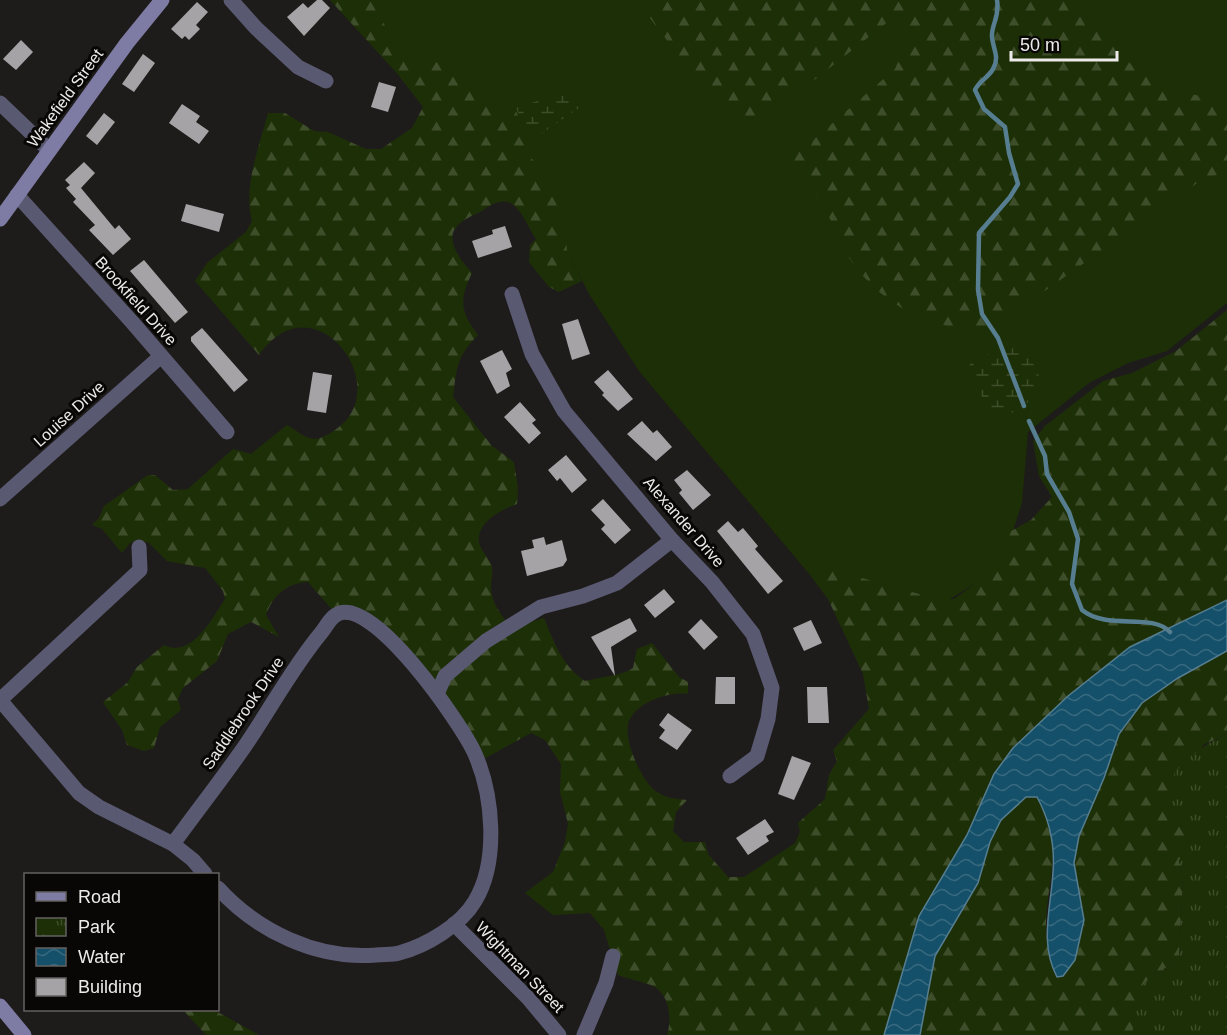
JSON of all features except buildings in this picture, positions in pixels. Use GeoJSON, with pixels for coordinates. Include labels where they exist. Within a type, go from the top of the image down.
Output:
{"type":"FeatureCollection","features":[{"type":"Feature","properties":{"kind":"street","name":"Wakefield Street"},"geometry":{"type":"LineString","coordinates":[[0,219],[127,43],[162,0]]}},
{"type":"Feature","properties":{"kind":"street"},"geometry":{"type":"LineString","coordinates":[[231,0],[256,28],[298,67],[327,81]]}},
{"type":"Feature","properties":{"kind":"street"},"geometry":{"type":"LineString","coordinates":[[0,103],[49,150]]}},
{"type":"Feature","properties":{"kind":"street","name":"Brookfield Drive"},"geometry":{"type":"LineString","coordinates":[[16,195],[227,432]]}},
{"type":"Feature","properties":{"kind":"street","name":"Alexander Drive"},"geometry":{"type":"LineString","coordinates":[[512,294],[532,354],[564,411],[672,540],[712,582],[753,634],[772,688],[768,719],[757,756],[730,776]]}},
{"type":"Feature","properties":{"kind":"street","name":"Louise Drive"},"geometry":{"type":"LineString","coordinates":[[0,499],[161,356]]}},
{"type":"Feature","properties":{"kind":"street"},"geometry":{"type":"LineString","coordinates":[[219,889],[249,916],[302,945],[332,955],[360,957],[399,953],[422,944],[454,924],[476,899],[489,854],[491,825],[488,799],[476,756],[460,725],[437,694],[445,676],[486,640],[541,607],[583,596],[616,583],[672,540]]}},
{"type":"Feature","properties":{"kind":"street"},"geometry":{"type":"LineString","coordinates":[[139,547],[140,570],[0,700],[79,793],[110,813],[173,844],[193,860],[204,873]]}},
{"type":"Feature","properties":{"kind":"street","name":"Saddlebrook Drive"},"geometry":{"type":"LineString","coordinates":[[173,844],[245,745],[307,648],[336,615],[349,612],[360,615],[388,637],[437,694]]}},
{"type":"Feature","properties":{"kind":"street","name":"Wightman Street"},"geometry":{"type":"LineString","coordinates":[[454,924],[528,998],[560,1035]]}},
{"type":"Feature","properties":{"kind":"street"},"geometry":{"type":"LineString","coordinates":[[584,1035],[606,983],[613,956]]}},
{"type":"Feature","properties":{"kind":"street"},"geometry":{"type":"LineString","coordinates":[[0,1006],[24,1035]]}},
{"type":"Feature","properties":{"kind":"green space"},"geometry":{"type":"Polygon","coordinates":[[[330,0],[1227,0],[1227,303],[1167,351],[1128,363],[1089,383],[1028,432],[1022,503],[1001,568],[940,605],[810,575],[639,371],[589,294],[551,219],[396,72],[330,0]]]}},
{"type":"Feature","properties":{"kind":"green space"},"geometry":{"type":"Polygon","coordinates":[[[330,0],[378,0],[383,22],[407,66],[439,62],[460,72],[476,101],[484,106],[512,103],[528,136],[527,155],[537,163],[547,181],[564,223],[567,250],[582,281],[559,292],[549,287],[529,262],[530,245],[536,239],[520,212],[508,202],[494,204],[463,221],[458,225],[452,237],[463,263],[472,273],[463,298],[463,306],[478,335],[461,357],[453,397],[492,446],[514,462],[518,488],[517,504],[496,514],[480,531],[480,546],[492,567],[492,597],[511,628],[544,618],[555,645],[565,661],[585,681],[628,671],[633,668],[637,649],[652,643],[679,677],[688,682],[688,694],[663,696],[639,708],[629,721],[628,738],[635,760],[651,787],[664,796],[687,800],[676,812],[673,831],[684,842],[705,842],[708,854],[728,877],[744,877],[795,843],[800,832],[798,823],[825,799],[829,775],[837,761],[833,750],[869,709],[863,674],[828,599],[810,575],[819,566],[937,599],[954,599],[1000,566],[1011,531],[1031,520],[1052,497],[1039,476],[1033,441],[1045,426],[1103,381],[1132,373],[1176,351],[1227,310],[1227,600],[1130,647],[994,774],[967,835],[919,916],[884,1035],[667,1035],[669,1015],[664,996],[653,986],[618,975],[604,930],[590,913],[553,915],[525,893],[553,872],[565,842],[568,824],[560,792],[561,764],[545,740],[531,733],[480,761],[382,630],[335,613],[308,582],[282,591],[269,608],[266,615],[279,637],[251,622],[228,634],[217,661],[183,688],[178,699],[181,710],[160,727],[154,748],[144,751],[127,745],[122,730],[103,702],[128,682],[137,667],[164,645],[174,648],[183,647],[192,642],[207,626],[225,599],[223,591],[205,568],[167,561],[149,543],[139,540],[130,543],[122,553],[102,529],[92,525],[99,518],[104,506],[148,475],[155,475],[173,490],[188,489],[233,449],[251,454],[287,425],[310,438],[321,438],[335,430],[352,411],[357,389],[353,367],[341,347],[324,333],[303,327],[281,334],[259,355],[195,281],[207,263],[246,232],[252,221],[249,195],[251,181],[268,113],[285,113],[314,131],[328,132],[366,149],[381,149],[412,128],[423,107],[396,72],[330,0]]]}},
{"type":"Feature","properties":{"kind":"green space"},"geometry":{"type":"Polygon","coordinates":[[[636,0],[1073,0],[1125,58],[1148,77],[1176,90],[1227,102],[1227,172],[1203,179],[991,329],[947,326],[926,320],[887,298],[870,284],[843,248],[826,212],[791,163],[798,153],[895,69],[906,41],[904,25],[889,21],[770,115],[741,121],[716,104],[636,0]]]}},
{"type":"Feature","properties":{"kind":"green space"},"geometry":{"type":"Polygon","coordinates":[[[568,91],[579,99],[579,108],[535,138],[528,136],[516,108],[568,91]]]}},
{"type":"Feature","properties":{"kind":"green space"},"geometry":{"type":"Polygon","coordinates":[[[1014,348],[1034,365],[1038,374],[1038,384],[1035,394],[1028,402],[1018,410],[1005,415],[986,402],[974,381],[969,366],[974,358],[1014,348]]]}},
{"type":"Feature","properties":{"kind":"green space"},"geometry":{"type":"Polygon","coordinates":[[[1227,651],[1227,734],[1203,745],[1174,816],[1190,837],[1179,861],[1183,876],[1179,960],[1155,975],[1141,988],[1135,1007],[1133,1035],[920,1035],[934,956],[978,883],[990,842],[1001,819],[1026,797],[1037,796],[1051,833],[1053,849],[1046,937],[1056,976],[1063,976],[1075,960],[1084,920],[1074,863],[1079,836],[1104,778],[1119,734],[1142,703],[1178,678],[1227,651]]]}},
{"type":"Feature","properties":{"kind":"green space"},"geometry":{"type":"Polygon","coordinates":[[[1227,734],[1227,1035],[1133,1035],[1134,1006],[1141,988],[1155,975],[1179,960],[1183,876],[1179,861],[1190,837],[1175,818],[1169,805],[1170,782],[1185,761],[1206,745],[1227,734]]]}},
{"type":"Feature","properties":{"kind":"green space"},"geometry":{"type":"Polygon","coordinates":[[[184,1011],[216,1011],[259,1035],[206,1035],[184,1011]]]}},
{"type":"Feature","properties":{"kind":"water"},"geometry":{"type":"Polygon","coordinates":[[[1227,600],[1227,651],[1178,678],[1142,703],[1119,734],[1104,778],[1079,836],[1074,863],[1084,920],[1075,960],[1063,976],[1057,977],[1048,951],[1053,862],[1050,833],[1037,797],[1026,797],[1001,820],[990,842],[978,883],[935,956],[920,1035],[884,1035],[919,916],[967,835],[994,774],[1013,748],[1068,696],[1130,647],[1227,600]]]}},
{"type":"Feature","properties":{"kind":"waterway"},"geometry":{"type":"LineString","coordinates":[[997,0],[992,33],[995,65],[975,90],[984,109],[1005,127],[1009,153],[1018,184],[1010,197],[979,233],[978,290],[982,314],[998,338],[1024,406]]}},
{"type":"Feature","properties":{"kind":"waterway"},"geometry":{"type":"LineString","coordinates":[[1029,421],[1045,456],[1047,474],[1069,512],[1078,539],[1072,584],[1082,610],[1104,619],[1152,623],[1170,632]]}}]}
